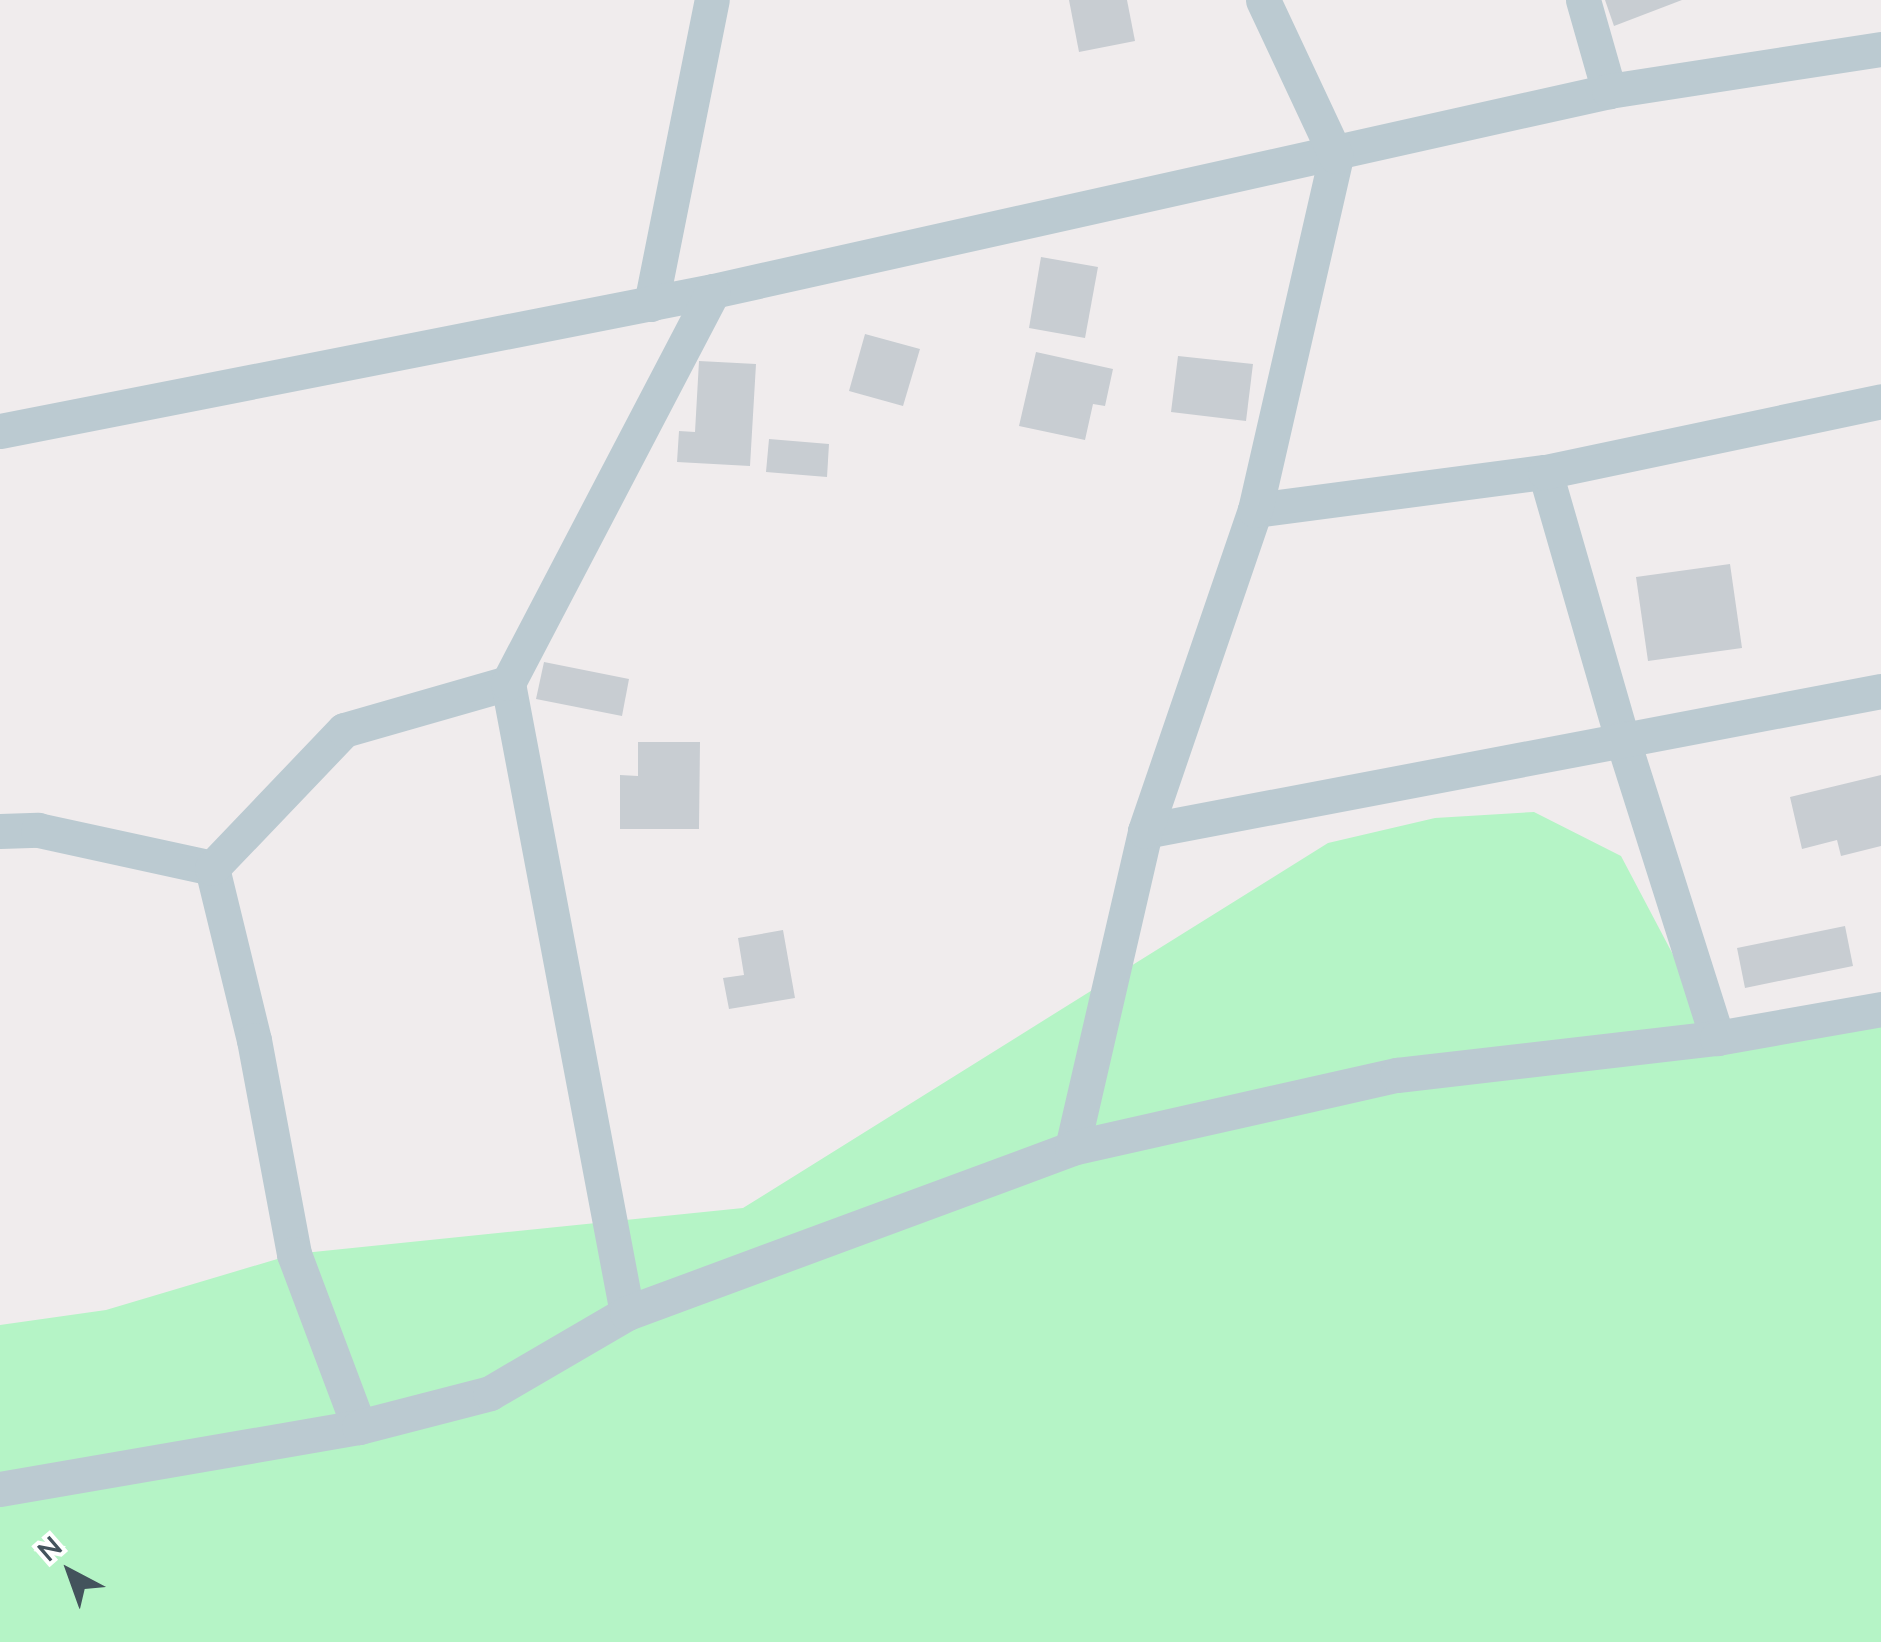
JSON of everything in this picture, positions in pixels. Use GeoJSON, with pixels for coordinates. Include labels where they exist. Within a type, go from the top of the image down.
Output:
{"type":"FeatureCollection","features":[{"type":"Feature","properties":{"kind":"street"},"geometry":{"type":"LineString","coordinates":[[650,304],[712,0]]}},
{"type":"Feature","properties":{"kind":"street"},"geometry":{"type":"LineString","coordinates":[[1072,1148],[1146,831],[1255,510],[1336,156],[1263,0]]}},
{"type":"Feature","properties":{"kind":"street"},"geometry":{"type":"LineString","coordinates":[[1583,0],[1609,92]]}},
{"type":"Feature","properties":{"kind":"street"},"geometry":{"type":"LineString","coordinates":[[0,431],[713,291],[1336,156],[1609,92],[1881,49]]}},
{"type":"Feature","properties":{"kind":"street"},"geometry":{"type":"LineString","coordinates":[[627,1313],[508,683],[713,291]]}},
{"type":"Feature","properties":{"kind":"street"},"geometry":{"type":"LineString","coordinates":[[1255,510],[1546,472],[1881,400]]}},
{"type":"Feature","properties":{"kind":"street"},"geometry":{"type":"LineString","coordinates":[[1546,472],[1622,738],[1716,1038]]}},
{"type":"Feature","properties":{"kind":"street"},"geometry":{"type":"LineString","coordinates":[[212,868],[344,730],[508,683]]}},
{"type":"Feature","properties":{"kind":"street"},"geometry":{"type":"LineString","coordinates":[[1146,831],[1881,692]]}},
{"type":"Feature","properties":{"kind":"street"},"geometry":{"type":"LineString","coordinates":[[0,832],[38,830],[212,868]]}},
{"type":"Feature","properties":{"kind":"street"},"geometry":{"type":"LineString","coordinates":[[212,868],[254,1040],[294,1254],[359,1427]]}},
{"type":"Feature","properties":{"kind":"street"},"geometry":{"type":"LineString","coordinates":[[0,1489],[359,1427],[490,1393],[627,1313],[1072,1148],[1397,1075],[1716,1038],[1881,1009]]}},
{"type":"Feature","properties":{"kind":"green space"},"geometry":{"type":"Polygon","coordinates":[[[1534,812],[1621,856],[1717,1038],[1881,1021],[1881,1642],[0,1642],[0,1325],[106,1310],[294,1254],[743,1208],[1328,843],[1435,818],[1534,812]]]}},
{"type":"Feature","properties":{"kind":"building"},"geometry":{"type":"Polygon","coordinates":[[[1069,0],[1127,0],[1135,41],[1079,52],[1069,0]]]}},
{"type":"Feature","properties":{"kind":"building"},"geometry":{"type":"Polygon","coordinates":[[[1605,0],[1682,0],[1614,26],[1605,0]]]}},
{"type":"Feature","properties":{"kind":"building"},"geometry":{"type":"Polygon","coordinates":[[[1041,257],[1098,267],[1085,338],[1029,328],[1041,257]]]}},
{"type":"Feature","properties":{"kind":"building"},"geometry":{"type":"Polygon","coordinates":[[[865,334],[920,349],[903,406],[849,391],[865,334]]]}},
{"type":"Feature","properties":{"kind":"building"},"geometry":{"type":"Polygon","coordinates":[[[1036,352],[1113,369],[1105,406],[1093,404],[1085,440],[1019,426],[1036,352]]]}},
{"type":"Feature","properties":{"kind":"building"},"geometry":{"type":"Polygon","coordinates":[[[1178,356],[1253,364],[1246,421],[1171,412],[1178,356]]]}},
{"type":"Feature","properties":{"kind":"building"},"geometry":{"type":"Polygon","coordinates":[[[699,361],[756,364],[750,466],[677,462],[679,431],[695,432],[699,361]]]}},
{"type":"Feature","properties":{"kind":"building"},"geometry":{"type":"Polygon","coordinates":[[[769,439],[829,444],[827,477],[766,472],[769,439]]]}},
{"type":"Feature","properties":{"kind":"building"},"geometry":{"type":"Polygon","coordinates":[[[1730,564],[1742,648],[1648,661],[1636,577],[1730,564]]]}},
{"type":"Feature","properties":{"kind":"building"},"geometry":{"type":"Polygon","coordinates":[[[544,662],[629,679],[622,716],[536,699],[544,662]]]}},
{"type":"Feature","properties":{"kind":"building"},"geometry":{"type":"Polygon","coordinates":[[[638,742],[700,742],[699,829],[620,829],[620,775],[638,776],[638,742]]]}},
{"type":"Feature","properties":{"kind":"building"},"geometry":{"type":"Polygon","coordinates":[[[1881,775],[1881,846],[1841,856],[1837,840],[1802,849],[1790,797],[1881,775]]]}},
{"type":"Feature","properties":{"kind":"building"},"geometry":{"type":"Polygon","coordinates":[[[1845,926],[1853,966],[1745,988],[1737,948],[1845,926]]]}},
{"type":"Feature","properties":{"kind":"building"},"geometry":{"type":"Polygon","coordinates":[[[783,930],[795,998],[729,1009],[723,978],[744,975],[738,938],[783,930]]]}}]}
